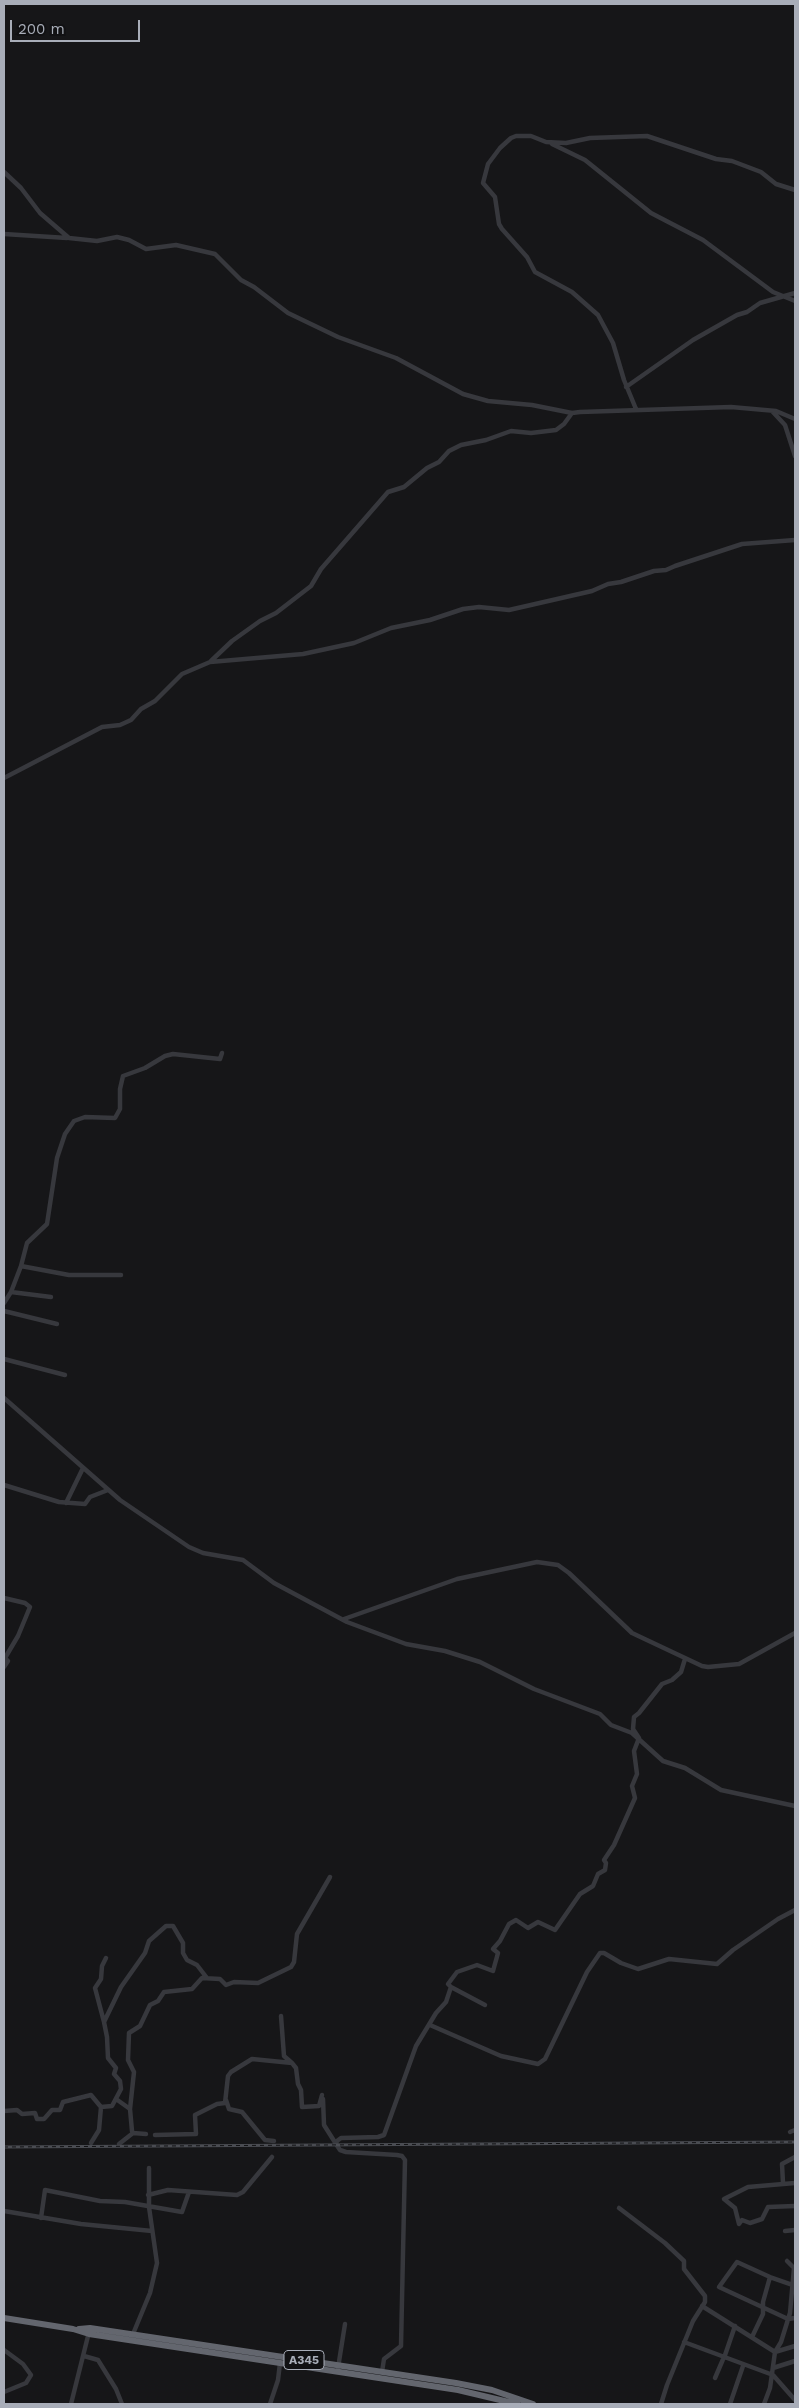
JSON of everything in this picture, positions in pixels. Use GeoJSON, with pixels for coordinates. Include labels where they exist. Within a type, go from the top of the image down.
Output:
{"type":"FeatureCollection","features":[{"type":"Feature","properties":{"kind":"highway","name":"A345"},"geometry":{"type":"LineString","coordinates":[[4,2318],[73,2329],[133,2334],[338,2368],[458,2390],[517,2404]]}},
{"type":"Feature","properties":{"kind":"highway","name":"A345"},"geometry":{"type":"LineString","coordinates":[[90,2331],[280,2363],[382,2372],[472,2386],[508,2395],[533,2404]]}},
{"type":"Feature","properties":{"kind":"street"},"geometry":{"type":"LineString","coordinates":[[636,409],[626,387],[613,343],[602,321],[572,292],[535,272],[527,257],[499,224],[495,197],[483,183],[488,164],[511,138],[531,136],[577,155],[651,213],[703,240],[746,274],[773,292],[795,301]]}},
{"type":"Feature","properties":{"kind":"street"},"geometry":{"type":"LineString","coordinates":[[546,142],[566,143],[595,138],[652,136],[716,159],[732,161],[761,172],[776,184],[795,190]]}},
{"type":"Feature","properties":{"kind":"street"},"geometry":{"type":"LineString","coordinates":[[4,172],[21,188],[40,213],[68,238]]}},
{"type":"Feature","properties":{"kind":"street"},"geometry":{"type":"LineString","coordinates":[[4,234],[97,241],[117,237],[129,240],[146,249],[176,245],[215,254],[241,280],[254,287],[288,313],[338,337],[396,358],[463,394],[488,401],[506,402],[572,413],[636,409],[761,408],[781,412],[795,420]]}},
{"type":"Feature","properties":{"kind":"street"},"geometry":{"type":"LineString","coordinates":[[626,387],[693,340],[737,315],[747,312],[760,304],[795,292]]}},
{"type":"Feature","properties":{"kind":"street"},"geometry":{"type":"LineString","coordinates":[[772,411],[785,425],[795,456]]}},
{"type":"Feature","properties":{"kind":"street"},"geometry":{"type":"LineString","coordinates":[[210,662],[232,641],[260,621],[276,613],[311,586],[322,570],[388,492],[404,487],[427,468],[439,462],[449,450],[511,431],[531,433],[556,430],[564,424],[572,413]]}},
{"type":"Feature","properties":{"kind":"street"},"geometry":{"type":"LineString","coordinates":[[4,778],[102,727],[120,725],[130,720],[141,709],[155,701],[182,674],[210,662],[303,654],[354,643],[391,628],[430,620],[462,609],[479,607],[509,610],[592,591],[608,584],[621,582],[654,571],[666,570],[742,544],[795,540]]}},
{"type":"Feature","properties":{"kind":"street"},"geometry":{"type":"LineString","coordinates":[[4,1303],[11,1292],[21,1266],[27,1243],[47,1224],[57,1158],[65,1134],[74,1121],[85,1117],[116,1118],[120,1109],[120,1089],[123,1076],[145,1068],[165,1056],[173,1054],[220,1059],[222,1053]]}},
{"type":"Feature","properties":{"kind":"street"},"geometry":{"type":"LineString","coordinates":[[21,1266],[69,1275],[121,1275]]}},
{"type":"Feature","properties":{"kind":"street"},"geometry":{"type":"LineString","coordinates":[[11,1292],[51,1297]]}},
{"type":"Feature","properties":{"kind":"street"},"geometry":{"type":"LineString","coordinates":[[4,1311],[57,1324]]}},
{"type":"Feature","properties":{"kind":"street"},"geometry":{"type":"LineString","coordinates":[[4,1359],[65,1375]]}},
{"type":"Feature","properties":{"kind":"street"},"geometry":{"type":"LineString","coordinates":[[4,1398],[108,1490],[189,1547],[203,1553],[244,1560],[274,1584],[347,1622],[406,1644],[445,1651],[496,1668],[534,1688],[600,1714],[611,1725],[639,1738]]}},
{"type":"Feature","properties":{"kind":"street"},"geometry":{"type":"LineString","coordinates":[[66,1502],[83,1468]]}},
{"type":"Feature","properties":{"kind":"street"},"geometry":{"type":"LineString","coordinates":[[4,1485],[59,1502],[85,1504],[90,1497],[108,1490]]}},
{"type":"Feature","properties":{"kind":"street"},"geometry":{"type":"LineString","coordinates":[[344,1619],[457,1579],[528,1563],[546,1562],[558,1565],[569,1573],[632,1633],[708,1667],[739,1664],[795,1633]]}},
{"type":"Feature","properties":{"kind":"street"},"geometry":{"type":"LineString","coordinates":[[4,1598],[30,1607],[18,1636],[5,1658],[8,1661],[4,1666]]}},
{"type":"Feature","properties":{"kind":"street"},"geometry":{"type":"LineString","coordinates":[[685,1658],[681,1672],[672,1680],[662,1684],[640,1713],[634,1717],[633,1729],[639,1738],[663,1761],[685,1768],[721,1790],[795,1806]]}},
{"type":"Feature","properties":{"kind":"street"},"geometry":{"type":"LineString","coordinates":[[485,2004],[448,1984],[457,1972],[464,1968],[480,1965],[493,1971],[498,1953],[493,1949],[500,1942],[509,1924],[516,1920],[528,1928],[538,1922],[555,1930],[580,1894],[593,1886],[598,1874],[605,1870],[606,1863],[604,1860],[614,1846],[635,1798],[632,1786],[637,1774],[634,1751],[639,1738]]}},
{"type":"Feature","properties":{"kind":"street"},"geometry":{"type":"LineString","coordinates":[[133,2133],[130,2109],[134,2072],[128,2060],[129,2033],[140,2026],[152,2002],[158,2000],[164,1992],[192,1989],[199,1979],[220,1979],[226,1984],[234,1982],[258,1983],[291,1966],[294,1962],[298,1934],[330,1877]]}},
{"type":"Feature","properties":{"kind":"street"},"geometry":{"type":"LineString","coordinates":[[430,2024],[501,2056],[538,2064],[545,2059],[587,1972],[600,1953],[604,1953],[621,1963],[638,1969],[669,1959],[716,1964],[733,1950],[795,1910]]}},
{"type":"Feature","properties":{"kind":"street"},"geometry":{"type":"LineString","coordinates":[[104,2022],[121,1988],[142,1957],[149,1941],[166,1926],[174,1926],[183,1943],[183,1953],[187,1960],[197,1965],[208,1978]]}},
{"type":"Feature","properties":{"kind":"street"},"geometry":{"type":"LineString","coordinates":[[100,2107],[112,2106],[121,2089],[120,2080],[114,2074],[116,2068],[108,2058],[107,2037],[95,1988],[101,1979],[102,1966],[106,1958]]}},
{"type":"Feature","properties":{"kind":"street"},"geometry":{"type":"LineString","coordinates":[[336,2144],[341,2138],[378,2137],[384,2134],[416,2046],[436,2013],[446,2002],[451,1987]]}},
{"type":"Feature","properties":{"kind":"street"},"geometry":{"type":"LineString","coordinates":[[281,2016],[284,2056],[296,2068],[298,2084],[301,2090],[302,2107],[319,2106],[322,2095],[324,2125],[340,2150],[397,2155],[402,2156],[405,2160],[401,2346],[384,2359],[382,2372]]}},
{"type":"Feature","properties":{"kind":"street"},"geometry":{"type":"LineString","coordinates":[[155,2135],[196,2134],[195,2115],[217,2104],[225,2103],[231,2072],[252,2059],[292,2063]]}},
{"type":"Feature","properties":{"kind":"street"},"geometry":{"type":"LineString","coordinates":[[4,2111],[17,2110],[22,2114],[36,2113],[37,2119],[44,2119],[52,2110],[60,2110],[63,2102],[91,2095],[100,2107],[99,2130],[92,2143]]}},
{"type":"Feature","properties":{"kind":"street"},"geometry":{"type":"LineString","coordinates":[[225,2097],[229,2109],[242,2112],[265,2140],[274,2141]]}},
{"type":"Feature","properties":{"kind":"street"},"geometry":{"type":"LineString","coordinates":[[116,2099],[130,2109]]}},
{"type":"Feature","properties":{"kind":"street"},"geometry":{"type":"LineString","coordinates":[[790,2132],[795,2130]]}},
{"type":"Feature","properties":{"kind":"street"},"geometry":{"type":"LineString","coordinates":[[119,2144],[133,2133],[146,2134]]}},
{"type":"Feature","properties":{"kind":"street"},"geometry":{"type":"LineString","coordinates":[[148,2196],[168,2190],[237,2195],[243,2192],[272,2157]]}},
{"type":"Feature","properties":{"kind":"street"},"geometry":{"type":"LineString","coordinates":[[783,2183],[782,2164],[795,2157]]}},
{"type":"Feature","properties":{"kind":"street"},"geometry":{"type":"LineString","coordinates":[[133,2334],[150,2292],[157,2263],[148,2196],[149,2168]]}},
{"type":"Feature","properties":{"kind":"street"},"geometry":{"type":"LineString","coordinates":[[795,2183],[748,2187],[725,2198],[724,2201],[735,2208],[739,2224],[742,2220],[750,2223],[762,2219],[768,2207],[795,2206]]}},
{"type":"Feature","properties":{"kind":"street"},"geometry":{"type":"LineString","coordinates":[[41,2218],[45,2190],[100,2201],[182,2212],[189,2192]]}},
{"type":"Feature","properties":{"kind":"street"},"geometry":{"type":"LineString","coordinates":[[619,2208],[665,2243],[684,2261],[684,2269],[705,2296],[684,2342],[661,2404]]}},
{"type":"Feature","properties":{"kind":"street"},"geometry":{"type":"LineString","coordinates":[[4,2211],[41,2218],[146,2231],[152,2229]]}},
{"type":"Feature","properties":{"kind":"street"},"geometry":{"type":"LineString","coordinates":[[785,2230],[795,2230]]}},
{"type":"Feature","properties":{"kind":"street"},"geometry":{"type":"LineString","coordinates":[[764,2404],[773,2375],[775,2352],[781,2342],[788,2319],[794,2286],[794,2268],[787,2261]]}},
{"type":"Feature","properties":{"kind":"street"},"geometry":{"type":"LineString","coordinates":[[794,2286],[737,2262],[718,2287],[788,2319],[795,2318]]}},
{"type":"Feature","properties":{"kind":"street"},"geometry":{"type":"LineString","coordinates":[[752,2337],[764,2309],[763,2302],[770,2277]]}},
{"type":"Feature","properties":{"kind":"street"},"geometry":{"type":"LineString","coordinates":[[702,2306],[775,2352],[795,2346]]}},
{"type":"Feature","properties":{"kind":"street"},"geometry":{"type":"LineString","coordinates":[[338,2368],[345,2324]]}},
{"type":"Feature","properties":{"kind":"street"},"geometry":{"type":"LineString","coordinates":[[715,2378],[735,2326]]}},
{"type":"Feature","properties":{"kind":"street"},"geometry":{"type":"LineString","coordinates":[[71,2404],[90,2331]]}},
{"type":"Feature","properties":{"kind":"street"},"geometry":{"type":"LineString","coordinates":[[684,2342],[743,2366],[773,2375],[795,2400]]}},
{"type":"Feature","properties":{"kind":"street"},"geometry":{"type":"LineString","coordinates":[[4,2350],[23,2364],[31,2376],[26,2383],[4,2392]]}},
{"type":"Feature","properties":{"kind":"street"},"geometry":{"type":"LineString","coordinates":[[84,2356],[98,2360],[116,2388],[122,2404]]}},
{"type":"Feature","properties":{"kind":"street"},"geometry":{"type":"LineString","coordinates":[[773,2368],[795,2361]]}},
{"type":"Feature","properties":{"kind":"street"},"geometry":{"type":"LineString","coordinates":[[270,2404],[278,2380],[280,2363]]}},
{"type":"Feature","properties":{"kind":"street"},"geometry":{"type":"LineString","coordinates":[[730,2404],[743,2366]]}},
{"type":"Feature","properties":{"kind":"street"},"geometry":{"type":"LineString","coordinates":[[789,2392],[795,2389]]}},
{"type":"Feature","properties":{"kind":"railway"},"geometry":{"type":"LineString","coordinates":[[4,2147],[795,2142]]}}]}
